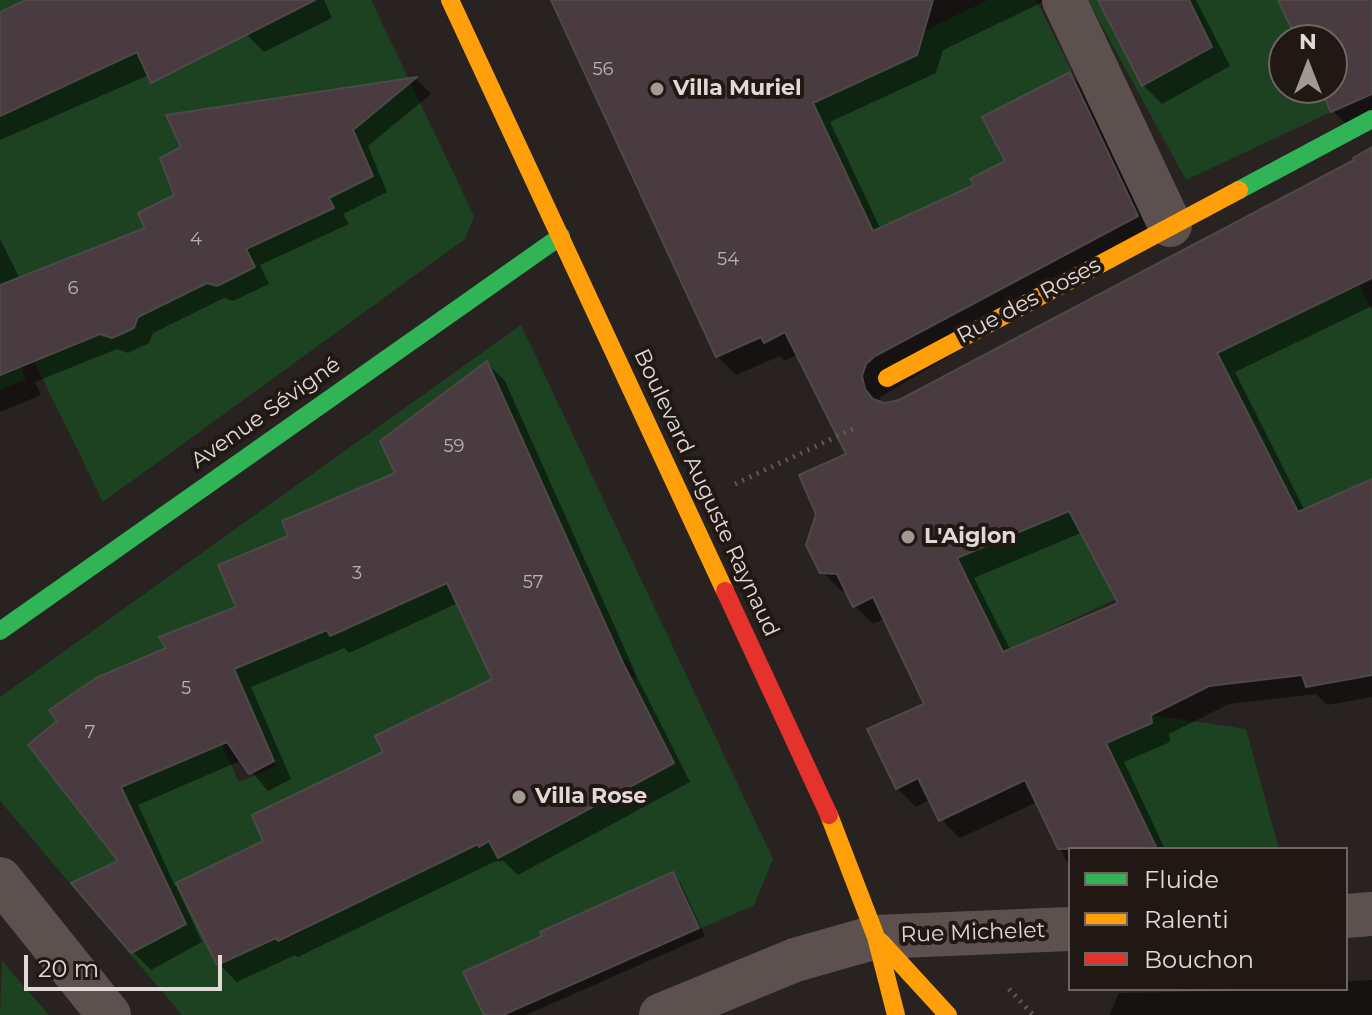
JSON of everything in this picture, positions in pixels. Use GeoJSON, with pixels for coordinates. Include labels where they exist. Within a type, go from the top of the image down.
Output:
{"type":"FeatureCollection","features":[{"type":"Feature","properties":{"kind":"street","name":"Boulevard Auguste Raynaud"},"geometry":{"type":"LineString","coordinates":[[450,0],[845,850],[876,937],[896,1015]]}},
{"type":"Feature","properties":{"kind":"street"},"geometry":{"type":"LineString","coordinates":[[1064,0],[1170,225]]}},
{"type":"Feature","properties":{"kind":"street","name":"Rue des Roses"},"geometry":{"type":"LineString","coordinates":[[887,378],[1372,119]]}},
{"type":"Feature","properties":{"kind":"street","name":"Avenue Sévigné"},"geometry":{"type":"LineString","coordinates":[[0,631],[561,236]]}},
{"type":"Feature","properties":{"kind":"street"},"geometry":{"type":"LineString","coordinates":[[0,879],[109,1015]]}},
{"type":"Feature","properties":{"kind":"street"},"geometry":{"type":"LineString","coordinates":[[1348,916],[1372,914]]}},
{"type":"Feature","properties":{"kind":"street","name":"Rue Michelet"},"geometry":{"type":"LineString","coordinates":[[661,1015],[795,960],[876,937],[1068,929]]}},
{"type":"Feature","properties":{"kind":"street"},"geometry":{"type":"LineString","coordinates":[[876,937],[948,1015]]}},
{"type":"Feature","properties":{"kind":"path"},"geometry":{"type":"LineString","coordinates":[[684,506],[898,408],[887,378]]}},
{"type":"Feature","properties":{"kind":"green space"},"geometry":{"type":"Polygon","coordinates":[[[0,0],[371,0],[474,216],[465,239],[103,502],[34,361],[21,366],[26,379],[0,390],[0,0]]]}},
{"type":"Feature","properties":{"kind":"green space"},"geometry":{"type":"Polygon","coordinates":[[[988,0],[1036,0],[1072,71],[982,117],[1005,161],[971,179],[982,200],[886,260],[814,149],[798,6],[918,34],[988,0]]]}},
{"type":"Feature","properties":{"kind":"green space"},"geometry":{"type":"Polygon","coordinates":[[[1088,0],[1306,0],[1283,12],[1289,24],[1268,24],[1268,104],[1327,104],[1331,112],[1186,180],[1088,0]]]}},
{"type":"Feature","properties":{"kind":"green space"},"geometry":{"type":"Polygon","coordinates":[[[1359,284],[1372,310],[1372,479],[1003,652],[957,558],[1069,511],[1100,568],[1283,483],[1217,353],[1359,284]]]}},
{"type":"Feature","properties":{"kind":"green space"},"geometry":{"type":"Polygon","coordinates":[[[521,325],[773,859],[754,905],[505,1015],[501,1015],[545,934],[464,972],[484,1015],[182,1015],[0,801],[0,697],[521,325]],[[478,367],[380,441],[393,467],[600,612],[493,373],[478,367]],[[282,521],[330,636],[419,595],[282,521]],[[268,544],[219,565],[258,659],[309,637],[268,544]],[[627,660],[571,688],[558,713],[603,802],[673,764],[651,716],[644,717],[627,680],[635,676],[627,660]],[[73,693],[49,710],[57,721],[28,745],[67,795],[112,776],[80,702],[73,693]],[[259,728],[222,745],[239,782],[276,766],[259,728]],[[448,776],[479,847],[489,841],[495,851],[579,810],[448,776]],[[148,846],[71,883],[131,953],[170,932],[153,882],[163,876],[148,846]],[[176,883],[217,965],[275,938],[281,942],[307,929],[307,922],[176,883]]]}},
{"type":"Feature","properties":{"kind":"green space"},"geometry":{"type":"Polygon","coordinates":[[[1151,715],[1246,729],[1278,847],[1145,847],[1099,746],[1151,715]]]}},
{"type":"Feature","properties":{"kind":"green space"},"geometry":{"type":"Polygon","coordinates":[[[2,961],[49,1015],[0,1015],[2,961]]]}},
{"type":"Feature","properties":{"kind":"building"},"geometry":{"type":"Polygon","coordinates":[[[26,0],[315,0],[151,83],[137,52],[0,116],[0,12],[26,0]]]}},
{"type":"Feature","properties":{"kind":"building"},"geometry":{"type":"Polygon","coordinates":[[[551,0],[933,0],[917,55],[813,103],[873,231],[974,185],[970,179],[1005,161],[982,117],[1070,72],[1138,216],[875,356],[866,364],[862,376],[865,389],[873,399],[885,403],[899,400],[1354,160],[1372,147],[1372,278],[1217,353],[1298,512],[1372,479],[1372,675],[1306,687],[1302,675],[1209,686],[1151,715],[1152,723],[1106,743],[1156,847],[1058,849],[1025,780],[939,821],[918,778],[896,789],[867,729],[924,704],[873,597],[853,607],[837,574],[820,573],[806,545],[816,514],[799,475],[846,454],[785,332],[764,343],[761,337],[716,357],[551,0]],[[1069,511],[957,558],[1003,652],[1118,603],[1069,511]]]}},
{"type":"Feature","properties":{"kind":"building"},"geometry":{"type":"Polygon","coordinates":[[[1098,0],[1189,0],[1212,47],[1142,86],[1098,0]]]}},
{"type":"Feature","properties":{"kind":"building"},"geometry":{"type":"Polygon","coordinates":[[[1278,0],[1372,0],[1372,94],[1331,112],[1327,104],[1348,104],[1348,24],[1289,24],[1278,0]]]}},
{"type":"Feature","properties":{"kind":"building"},"geometry":{"type":"Polygon","coordinates":[[[417,77],[353,130],[373,176],[329,198],[334,208],[246,249],[255,267],[217,286],[207,283],[138,317],[134,328],[112,338],[100,334],[0,375],[0,285],[145,228],[138,213],[174,195],[160,158],[181,147],[166,115],[417,77]]]}},
{"type":"Feature","properties":{"kind":"building"},"geometry":{"type":"Polygon","coordinates":[[[487,361],[622,661],[674,763],[498,858],[489,841],[479,847],[478,844],[278,941],[276,938],[217,965],[176,883],[263,841],[252,815],[383,752],[375,736],[492,679],[447,583],[330,636],[327,630],[234,669],[274,761],[249,774],[227,742],[121,787],[186,924],[131,953],[71,883],[118,861],[28,745],[57,721],[49,710],[96,678],[166,648],[159,637],[236,607],[218,565],[288,536],[282,521],[395,473],[380,441],[487,361]]]}},
{"type":"Feature","properties":{"kind":"building"},"geometry":{"type":"Polygon","coordinates":[[[673,872],[699,928],[503,1015],[484,1015],[463,972],[542,936],[540,932],[673,872]]]}},
{"type":"Feature","properties":{"kind":"traffic: fast"},"geometry":{"type":"LineString","coordinates":[[1239,190],[1372,119]]}},
{"type":"Feature","properties":{"kind":"traffic: fast"},"geometry":{"type":"LineString","coordinates":[[0,631],[561,236]]}},
{"type":"Feature","properties":{"kind":"traffic: slow"},"geometry":{"type":"LineString","coordinates":[[450,0],[725,591]]}},
{"type":"Feature","properties":{"kind":"traffic: slow"},"geometry":{"type":"LineString","coordinates":[[887,378],[1239,190]]}},
{"type":"Feature","properties":{"kind":"traffic: slow"},"geometry":{"type":"LineString","coordinates":[[829,815],[876,937],[896,1015]]}},
{"type":"Feature","properties":{"kind":"traffic: slow"},"geometry":{"type":"LineString","coordinates":[[881,942],[948,1015]]}},
{"type":"Feature","properties":{"kind":"traffic: jam"},"geometry":{"type":"LineString","coordinates":[[725,591],[829,815]]}},
{"type":"Feature","properties":{"kind":"place","name":"Villa Muriel"},"geometry":{"type":"Point","coordinates":[657,89]}},
{"type":"Feature","properties":{"kind":"place","name":"L'Aiglon"},"geometry":{"type":"Point","coordinates":[908,537]}},
{"type":"Feature","properties":{"kind":"place","name":"Villa Rose"},"geometry":{"type":"Point","coordinates":[519,797]}}]}
